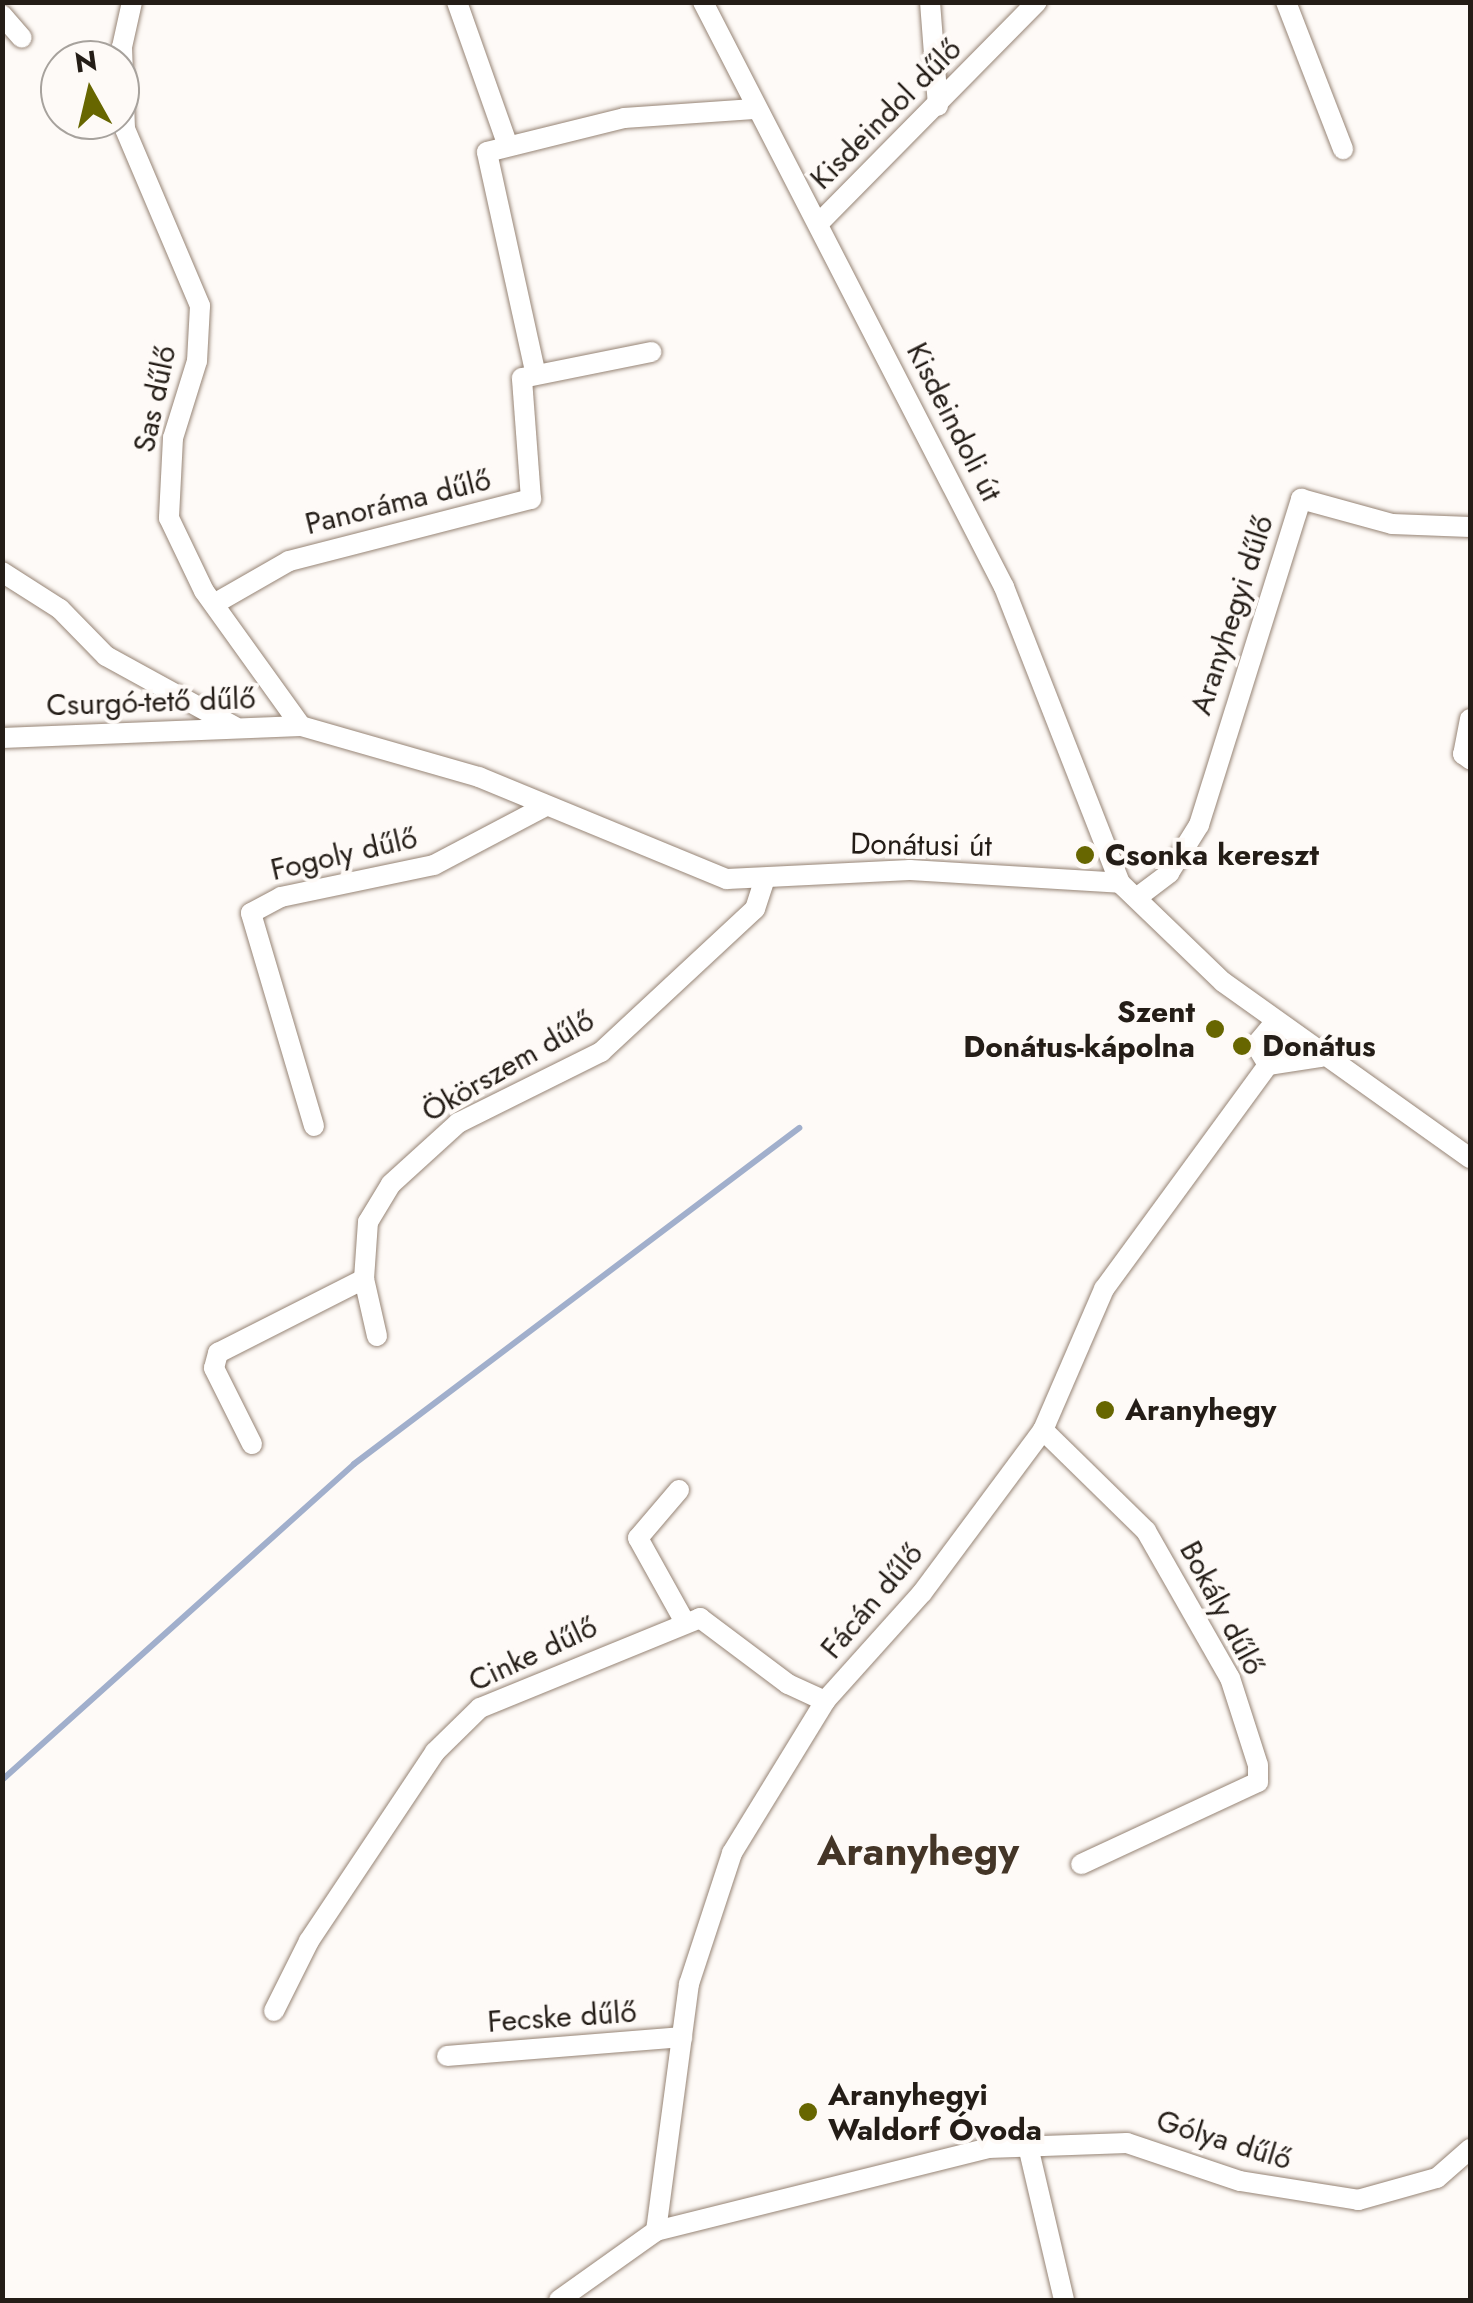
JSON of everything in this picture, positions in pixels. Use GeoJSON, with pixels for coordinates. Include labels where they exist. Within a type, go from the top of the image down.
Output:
{"type":"FeatureCollection","features":[{"type":"Feature","properties":{"kind":"street","name":"Sas dűlő"},"geometry":{"type":"LineString","coordinates":[[132,2],[122,47],[124,129],[200,306],[197,361],[173,438],[169,518],[214,604],[301,726]]}},
{"type":"Feature","properties":{"kind":"street"},"geometry":{"type":"LineString","coordinates":[[456,2],[506,140],[754,109]]}},
{"type":"Feature","properties":{"kind":"street","name":"Kisdeindoli út"},"geometry":{"type":"LineString","coordinates":[[703,2],[754,109],[819,223],[1004,587],[1120,883]]}},
{"type":"Feature","properties":{"kind":"street"},"geometry":{"type":"LineString","coordinates":[[930,2],[938,106]]}},
{"type":"Feature","properties":{"kind":"street","name":"Kisdeindol dűlő"},"geometry":{"type":"LineString","coordinates":[[819,223],[1037,2]]}},
{"type":"Feature","properties":{"kind":"street"},"geometry":{"type":"LineString","coordinates":[[1286,2],[1343,149]]}},
{"type":"Feature","properties":{"kind":"street"},"geometry":{"type":"LineString","coordinates":[[2,15],[22,38]]}},
{"type":"Feature","properties":{"kind":"street","name":"Panoráma dűlő"},"geometry":{"type":"LineString","coordinates":[[214,604],[289,561],[531,499],[520,386],[534,371],[487,152],[506,140]]}},
{"type":"Feature","properties":{"kind":"street"},"geometry":{"type":"LineString","coordinates":[[534,371],[650,352]]}},
{"type":"Feature","properties":{"kind":"street","name":"Aranyhegyi dűlő"},"geometry":{"type":"LineString","coordinates":[[1139,896],[1169,873],[1200,825],[1302,499],[1392,524],[1470,526]]}},
{"type":"Feature","properties":{"kind":"street"},"geometry":{"type":"LineString","coordinates":[[2,572],[60,609],[106,656],[242,731]]}},
{"type":"Feature","properties":{"kind":"street"},"geometry":{"type":"LineString","coordinates":[[1470,720],[1463,754],[1470,759]]}},
{"type":"Feature","properties":{"kind":"street","name":"Donátusi út"},"geometry":{"type":"LineString","coordinates":[[301,726],[478,776],[544,808],[689,867],[764,882],[910,870],[1120,883]]}},
{"type":"Feature","properties":{"kind":"street","name":"Csurgó-tető dűlő"},"geometry":{"type":"LineString","coordinates":[[2,738],[301,726]]}},
{"type":"Feature","properties":{"kind":"street","name":"Fogoly dűlő"},"geometry":{"type":"LineString","coordinates":[[314,1126],[251,913],[281,897],[434,865],[544,808]]}},
{"type":"Feature","properties":{"kind":"street","name":"Ökörszem dűlő"},"geometry":{"type":"LineString","coordinates":[[377,1336],[364,1279],[368,1222],[415,1159],[458,1123],[601,1052],[754,908],[764,882]]}},
{"type":"Feature","properties":{"kind":"street"},"geometry":{"type":"LineString","coordinates":[[1120,883],[1139,896],[1223,982],[1321,1057],[1470,1158]]}},
{"type":"Feature","properties":{"kind":"street","name":"Fácán dűlő"},"geometry":{"type":"LineString","coordinates":[[656,2231],[682,2037],[718,1882],[826,1701],[922,1593],[1043,1430],[1104,1289],[1268,1065],[1256,1045],[1276,1021]]}},
{"type":"Feature","properties":{"kind":"street"},"geometry":{"type":"LineString","coordinates":[[1268,1065],[1321,1057]]}},
{"type":"Feature","properties":{"kind":"street"},"geometry":{"type":"LineString","coordinates":[[252,1444],[214,1368],[218,1352],[364,1279]]}},
{"type":"Feature","properties":{"kind":"street","name":"Bokály dűlő"},"geometry":{"type":"LineString","coordinates":[[1043,1430],[1146,1531],[1230,1678],[1258,1766],[1258,1782],[1081,1864]]}},
{"type":"Feature","properties":{"kind":"street"},"geometry":{"type":"LineString","coordinates":[[680,1490],[638,1538],[683,1620],[725,1630],[788,1684],[826,1701]]}},
{"type":"Feature","properties":{"kind":"street","name":"Cinke dűlő"},"geometry":{"type":"LineString","coordinates":[[274,2011],[319,1925],[456,1730],[504,1695],[683,1620]]}},
{"type":"Feature","properties":{"kind":"street","name":"Fecske dűlő"},"geometry":{"type":"LineString","coordinates":[[446,2056],[682,2037]]}},
{"type":"Feature","properties":{"kind":"street"},"geometry":{"type":"LineString","coordinates":[[1026,2142],[1064,2300]]}},
{"type":"Feature","properties":{"kind":"street","name":"Gólya dűlő"},"geometry":{"type":"LineString","coordinates":[[559,2300],[656,2231],[1026,2142],[1127,2143],[1240,2180],[1358,2200],[1437,2178],[1470,2149]]}},
{"type":"Feature","properties":{"kind":"waterway"},"geometry":{"type":"LineString","coordinates":[[2,1780],[354,1464],[799,1128]]}},
{"type":"Feature","properties":{"kind":"place","name":"Csonka kereszt"},"geometry":{"type":"Point","coordinates":[1085,855]}},
{"type":"Feature","properties":{"kind":"place","name":"Szent Donátus-kápolna"},"geometry":{"type":"Point","coordinates":[1215,1029]}},
{"type":"Feature","properties":{"kind":"place","name":"Donátus"},"geometry":{"type":"Point","coordinates":[1242,1046]}},
{"type":"Feature","properties":{"kind":"place","name":"Aranyhegy"},"geometry":{"type":"Point","coordinates":[1105,1410]}},
{"type":"Feature","properties":{"kind":"place","name":"Aranyhegyi Waldorf Óvoda"},"geometry":{"type":"Point","coordinates":[808,2112]}},
{"type":"Feature","properties":{"kind":"district","name":"Aranyhegy"},"geometry":{"type":"Point","coordinates":[918,1851]}}]}
